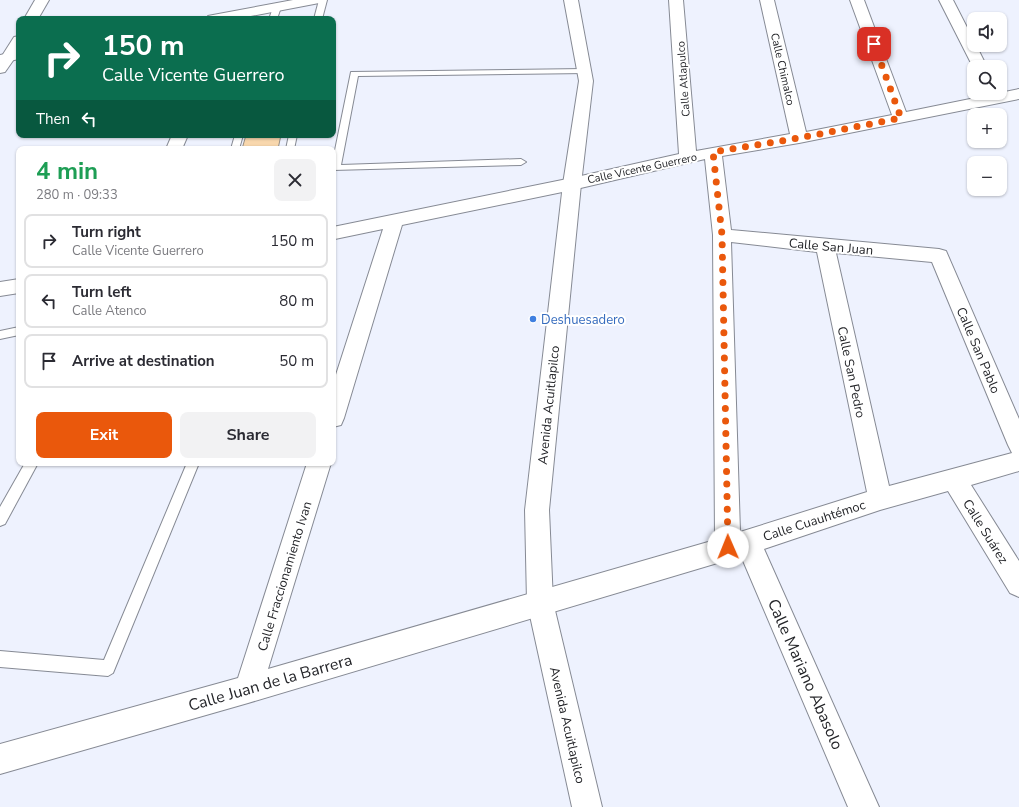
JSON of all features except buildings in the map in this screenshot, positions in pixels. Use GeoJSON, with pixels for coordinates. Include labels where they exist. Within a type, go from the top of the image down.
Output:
{"type":"FeatureCollection","features":[{"type":"Feature","properties":{"kind":"street"},"geometry":{"type":"LineString","coordinates":[[33,16],[42,0]]}},
{"type":"Feature","properties":{"kind":"street"},"geometry":{"type":"LineString","coordinates":[[232,16],[282,8],[314,0]]}},
{"type":"Feature","properties":{"kind":"street","name":"Avenida Acuitlapilco"},"geometry":{"type":"LineString","coordinates":[[571,0],[586,81],[572,184],[537,510],[540,602],[587,807]]}},
{"type":"Feature","properties":{"kind":"street","name":"Calle Atlapulco"},"geometry":{"type":"LineString","coordinates":[[676,0],[688,158]]}},
{"type":"Feature","properties":{"kind":"street","name":"Calle Chimalco"},"geometry":{"type":"LineString","coordinates":[[767,0],[799,138]]}},
{"type":"Feature","properties":{"kind":"street"},"geometry":{"type":"LineString","coordinates":[[857,0],[901,118]]}},
{"type":"Feature","properties":{"kind":"street"},"geometry":{"type":"LineString","coordinates":[[946,0],[976,60]]}},
{"type":"Feature","properties":{"kind":"street"},"geometry":{"type":"LineString","coordinates":[[0,69],[16,45]]}},
{"type":"Feature","properties":{"kind":"street","name":"Calle Vicente Guerrero"},"geometry":{"type":"LineString","coordinates":[[1007,95],[1018,95]]}},
{"type":"Feature","properties":{"kind":"street","name":"Calle Vicente Guerrero"},"geometry":{"type":"LineString","coordinates":[[336,233],[572,184],[713,152],[799,138],[901,118],[977,100]]}},
{"type":"Feature","properties":{"kind":"street","name":"Calle Mariano Abasolo"},"geometry":{"type":"LineString","coordinates":[[713,152],[722,235],[738,544],[864,807]]}},
{"type":"Feature","properties":{"kind":"street"},"geometry":{"type":"LineString","coordinates":[[336,408],[395,220]]}},
{"type":"Feature","properties":{"kind":"street","name":"Calle San Juan"},"geometry":{"type":"LineString","coordinates":[[722,235],[939,256]]}},
{"type":"Feature","properties":{"kind":"street","name":"Calle San Pedro"},"geometry":{"type":"LineString","coordinates":[[825,246],[880,499]]}},
{"type":"Feature","properties":{"kind":"street","name":"Calle San Pablo"},"geometry":{"type":"LineString","coordinates":[[939,256],[1019,445]]}},
{"type":"Feature","properties":{"kind":"street"},"geometry":{"type":"LineString","coordinates":[[0,289],[16,286]]}},
{"type":"Feature","properties":{"kind":"street","name":"Calle Cuauhtémoc"},"geometry":{"type":"LineString","coordinates":[[540,602],[738,544],[880,499],[1019,461]]}},
{"type":"Feature","properties":{"kind":"street","name":"Calle Fraccionamiento Ivan"},"geometry":{"type":"LineString","coordinates":[[248,689],[318,466]]}},
{"type":"Feature","properties":{"kind":"street","name":"Calle Suárez"},"geometry":{"type":"LineString","coordinates":[[954,479],[1019,584]]}},
{"type":"Feature","properties":{"kind":"street","name":"Calle Juan de la Barrera"},"geometry":{"type":"LineString","coordinates":[[0,759],[248,689],[540,602]]}},
{"type":"Feature","properties":{"kind":"lane"},"geometry":{"type":"LineString","coordinates":[[319,16],[323,0]]}},
{"type":"Feature","properties":{"kind":"lane"},"geometry":{"type":"LineString","coordinates":[[521,162],[336,168],[354,74],[584,71]]}},
{"type":"Feature","properties":{"kind":"lane"},"geometry":{"type":"LineString","coordinates":[[0,334],[16,331]]}},
{"type":"Feature","properties":{"kind":"lane"},"geometry":{"type":"LineString","coordinates":[[0,520],[30,466]]}},
{"type":"Feature","properties":{"kind":"lane"},"geometry":{"type":"LineString","coordinates":[[0,659],[108,668],[192,466]]}},
{"type":"Feature","properties":{"kind":"place","name":"Deshuesadero"},"geometry":{"type":"Point","coordinates":[533,319]}},
{"type":"Feature","properties":{"kind":"route"},"geometry":{"type":"LineString","coordinates":[[728,547],[722,235],[713,152],[799,138],[901,118],[874,44]]}}]}
